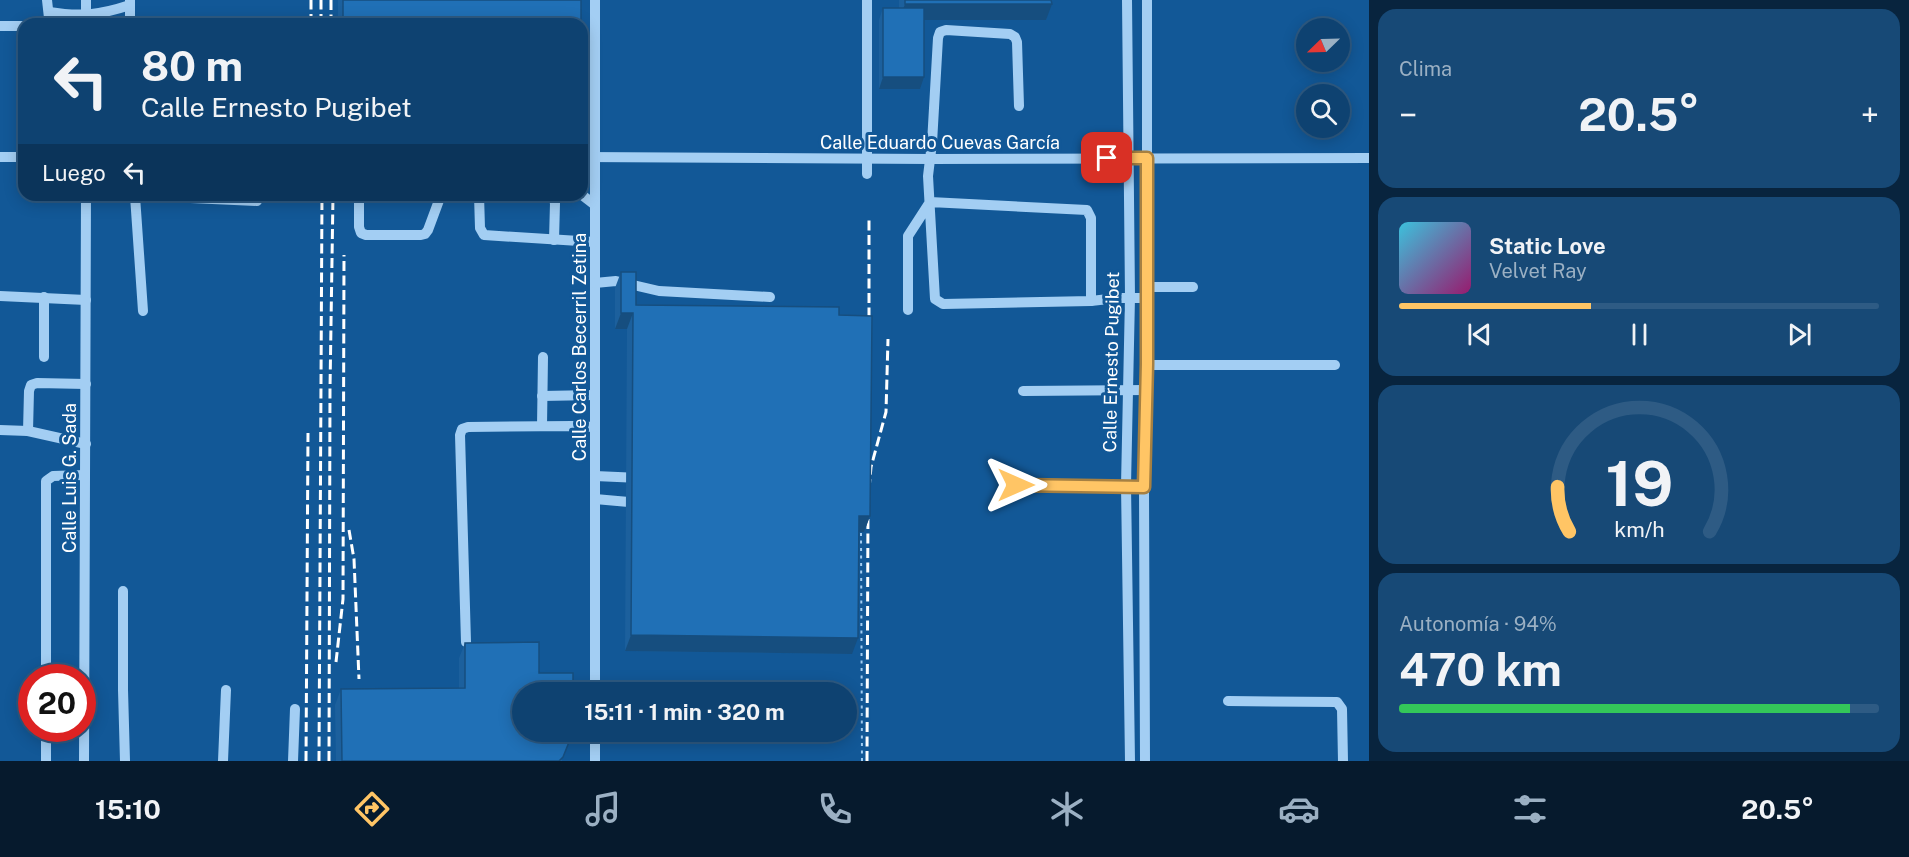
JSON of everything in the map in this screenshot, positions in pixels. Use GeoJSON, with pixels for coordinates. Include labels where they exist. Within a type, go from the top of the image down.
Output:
{"type":"FeatureCollection","features":[{"type":"Feature","properties":{"kind":"street"},"geometry":{"type":"LineString","coordinates":[[47,0],[49,18]]}},
{"type":"Feature","properties":{"kind":"street"},"geometry":{"type":"LineString","coordinates":[[86,0],[86,18]]}},
{"type":"Feature","properties":{"kind":"street","name":"Calle Carlos Becerril Zetina"},"geometry":{"type":"LineString","coordinates":[[595,0],[595,682]]}},
{"type":"Feature","properties":{"kind":"street"},"geometry":{"type":"LineString","coordinates":[[867,0],[867,174]]}},
{"type":"Feature","properties":{"kind":"street"},"geometry":{"type":"LineString","coordinates":[[89,18],[130,2],[130,18]]}},
{"type":"Feature","properties":{"kind":"street"},"geometry":{"type":"LineString","coordinates":[[1127,2],[1147,2]]}},
{"type":"Feature","properties":{"kind":"street","name":"Calle Ernesto Pugibet"},"geometry":{"type":"LineString","coordinates":[[1127,2],[1130,297],[1126,486],[1131,761]]}},
{"type":"Feature","properties":{"kind":"street","name":"Calle Ernesto Pugibet"},"geometry":{"type":"LineString","coordinates":[[1145,761],[1147,2]]}},
{"type":"Feature","properties":{"kind":"street"},"geometry":{"type":"LineString","coordinates":[[49,12],[81,18]]}},
{"type":"Feature","properties":{"kind":"street"},"geometry":{"type":"LineString","coordinates":[[0,26],[18,26]]}},
{"type":"Feature","properties":{"kind":"street"},"geometry":{"type":"LineString","coordinates":[[1019,106],[1015,37],[1010,34],[946,30],[940,32],[928,176],[934,296],[937,302],[943,304],[1091,301],[1193,287]]}},
{"type":"Feature","properties":{"kind":"street"},"geometry":{"type":"LineString","coordinates":[[1127,53],[1147,52]]}},
{"type":"Feature","properties":{"kind":"street"},"geometry":{"type":"LineString","coordinates":[[588,106],[595,107]]}},
{"type":"Feature","properties":{"kind":"street"},"geometry":{"type":"LineString","coordinates":[[1127,107],[1147,107]]}},
{"type":"Feature","properties":{"kind":"street"},"geometry":{"type":"LineString","coordinates":[[0,157],[18,157]]}},
{"type":"Feature","properties":{"kind":"street","name":"Calle Eduardo Cuevas García"},"geometry":{"type":"LineString","coordinates":[[588,157],[1369,158]]}},
{"type":"Feature","properties":{"kind":"street"},"geometry":{"type":"LineString","coordinates":[[588,200],[595,205]]}},
{"type":"Feature","properties":{"kind":"street","name":"Calle Luis G. Sada"},"geometry":{"type":"LineString","coordinates":[[84,761],[86,201]]}},
{"type":"Feature","properties":{"kind":"street"},"geometry":{"type":"LineString","coordinates":[[135,201],[143,311]]}},
{"type":"Feature","properties":{"kind":"street"},"geometry":{"type":"LineString","coordinates":[[359,201],[359,231],[363,235],[421,235],[428,230],[439,201]]}},
{"type":"Feature","properties":{"kind":"street"},"geometry":{"type":"LineString","coordinates":[[479,201],[480,228],[484,235],[595,242]]}},
{"type":"Feature","properties":{"kind":"street"},"geometry":{"type":"LineString","coordinates":[[554,201],[554,240]]}},
{"type":"Feature","properties":{"kind":"street"},"geometry":{"type":"LineString","coordinates":[[930,202],[1088,210],[1091,218],[1091,301]]}},
{"type":"Feature","properties":{"kind":"street"},"geometry":{"type":"LineString","coordinates":[[908,310],[908,236],[930,202]]}},
{"type":"Feature","properties":{"kind":"street"},"geometry":{"type":"LineString","coordinates":[[595,283],[616,280],[659,291],[770,297]]}},
{"type":"Feature","properties":{"kind":"street"},"geometry":{"type":"LineString","coordinates":[[0,296],[86,300]]}},
{"type":"Feature","properties":{"kind":"street"},"geometry":{"type":"LineString","coordinates":[[44,297],[44,357]]}},
{"type":"Feature","properties":{"kind":"street"},"geometry":{"type":"LineString","coordinates":[[542,426],[543,357]]}},
{"type":"Feature","properties":{"kind":"street"},"geometry":{"type":"LineString","coordinates":[[1147,364],[1335,365]]}},
{"type":"Feature","properties":{"kind":"street"},"geometry":{"type":"LineString","coordinates":[[28,431],[31,385],[37,383],[86,384]]}},
{"type":"Feature","properties":{"kind":"street"},"geometry":{"type":"LineString","coordinates":[[1023,391],[1146,390]]}},
{"type":"Feature","properties":{"kind":"street"},"geometry":{"type":"LineString","coordinates":[[542,396],[595,395]]}},
{"type":"Feature","properties":{"kind":"street"},"geometry":{"type":"LineString","coordinates":[[466,642],[461,432],[468,427],[595,427]]}},
{"type":"Feature","properties":{"kind":"street"},"geometry":{"type":"LineString","coordinates":[[0,430],[28,431],[86,444]]}},
{"type":"Feature","properties":{"kind":"street"},"geometry":{"type":"LineString","coordinates":[[46,664],[46,481],[53,476],[85,476]]}},
{"type":"Feature","properties":{"kind":"street"},"geometry":{"type":"LineString","coordinates":[[595,476],[649,478]]}},
{"type":"Feature","properties":{"kind":"street"},"geometry":{"type":"LineString","coordinates":[[1016,485],[1144,487]]}},
{"type":"Feature","properties":{"kind":"street"},"geometry":{"type":"LineString","coordinates":[[595,499],[650,504]]}},
{"type":"Feature","properties":{"kind":"street"},"geometry":{"type":"LineString","coordinates":[[1127,560],[1146,561]]}},
{"type":"Feature","properties":{"kind":"street"},"geometry":{"type":"LineString","coordinates":[[123,591],[125,761]]}},
{"type":"Feature","properties":{"kind":"street"},"geometry":{"type":"LineString","coordinates":[[223,761],[226,690]]}},
{"type":"Feature","properties":{"kind":"street"},"geometry":{"type":"LineString","coordinates":[[1228,701],[1337,702],[1342,709],[1343,761]]}},
{"type":"Feature","properties":{"kind":"street"},"geometry":{"type":"LineString","coordinates":[[293,761],[295,709]]}},
{"type":"Feature","properties":{"kind":"street"},"geometry":{"type":"LineString","coordinates":[[46,742],[46,761]]}},
{"type":"Feature","properties":{"kind":"street"},"geometry":{"type":"LineString","coordinates":[[595,742],[595,761]]}},
{"type":"Feature","properties":{"kind":"path"},"geometry":{"type":"LineString","coordinates":[[861,533],[862,761]]}},
{"type":"Feature","properties":{"kind":"building"},"geometry":{"type":"Polygon","coordinates":[[[343,0],[581,0],[581,18],[343,18],[343,0]]]}},
{"type":"Feature","properties":{"kind":"building"},"geometry":{"type":"Polygon","coordinates":[[[905,0],[1051,0],[1052,4],[905,4],[905,0]]]}},
{"type":"Feature","properties":{"kind":"building"},"geometry":{"type":"Polygon","coordinates":[[[883,8],[924,8],[924,77],[883,77],[883,8]]]}},
{"type":"Feature","properties":{"kind":"building"},"geometry":{"type":"Polygon","coordinates":[[[621,272],[636,272],[636,305],[839,307],[839,315],[872,316],[870,516],[859,516],[858,638],[631,635],[633,313],[621,313],[621,272]]]}},
{"type":"Feature","properties":{"kind":"building"},"geometry":{"type":"Polygon","coordinates":[[[539,642],[539,673],[573,673],[573,682],[512,682],[512,742],[569,742],[559,761],[342,761],[341,689],[465,688],[465,643],[539,642]]]}},
{"type":"Feature","properties":{"kind":"railway"},"geometry":{"type":"LineString","coordinates":[[311,0],[311,18]]}},
{"type":"Feature","properties":{"kind":"railway"},"geometry":{"type":"LineString","coordinates":[[321,0],[321,18]]}},
{"type":"Feature","properties":{"kind":"railway"},"geometry":{"type":"LineString","coordinates":[[331,0],[331,18]]}},
{"type":"Feature","properties":{"kind":"railway"},"geometry":{"type":"LineString","coordinates":[[319,761],[322,201]]}},
{"type":"Feature","properties":{"kind":"railway"},"geometry":{"type":"LineString","coordinates":[[329,761],[333,201]]}},
{"type":"Feature","properties":{"kind":"railway"},"geometry":{"type":"LineString","coordinates":[[869,217],[869,332]]}},
{"type":"Feature","properties":{"kind":"railway"},"geometry":{"type":"LineString","coordinates":[[336,662],[343,599],[344,255]]}},
{"type":"Feature","properties":{"kind":"railway"},"geometry":{"type":"LineString","coordinates":[[869,489],[871,467],[886,412],[888,339]]}},
{"type":"Feature","properties":{"kind":"railway"},"geometry":{"type":"LineString","coordinates":[[306,761],[308,433]]}},
{"type":"Feature","properties":{"kind":"railway"},"geometry":{"type":"LineString","coordinates":[[867,761],[868,506]]}},
{"type":"Feature","properties":{"kind":"railway"},"geometry":{"type":"LineString","coordinates":[[349,530],[354,559],[359,679]]}},
{"type":"Feature","properties":{"kind":"route"},"geometry":{"type":"LineString","coordinates":[[1016,485],[1144,487],[1147,364],[1147,158],[1107,158]]}}]}
